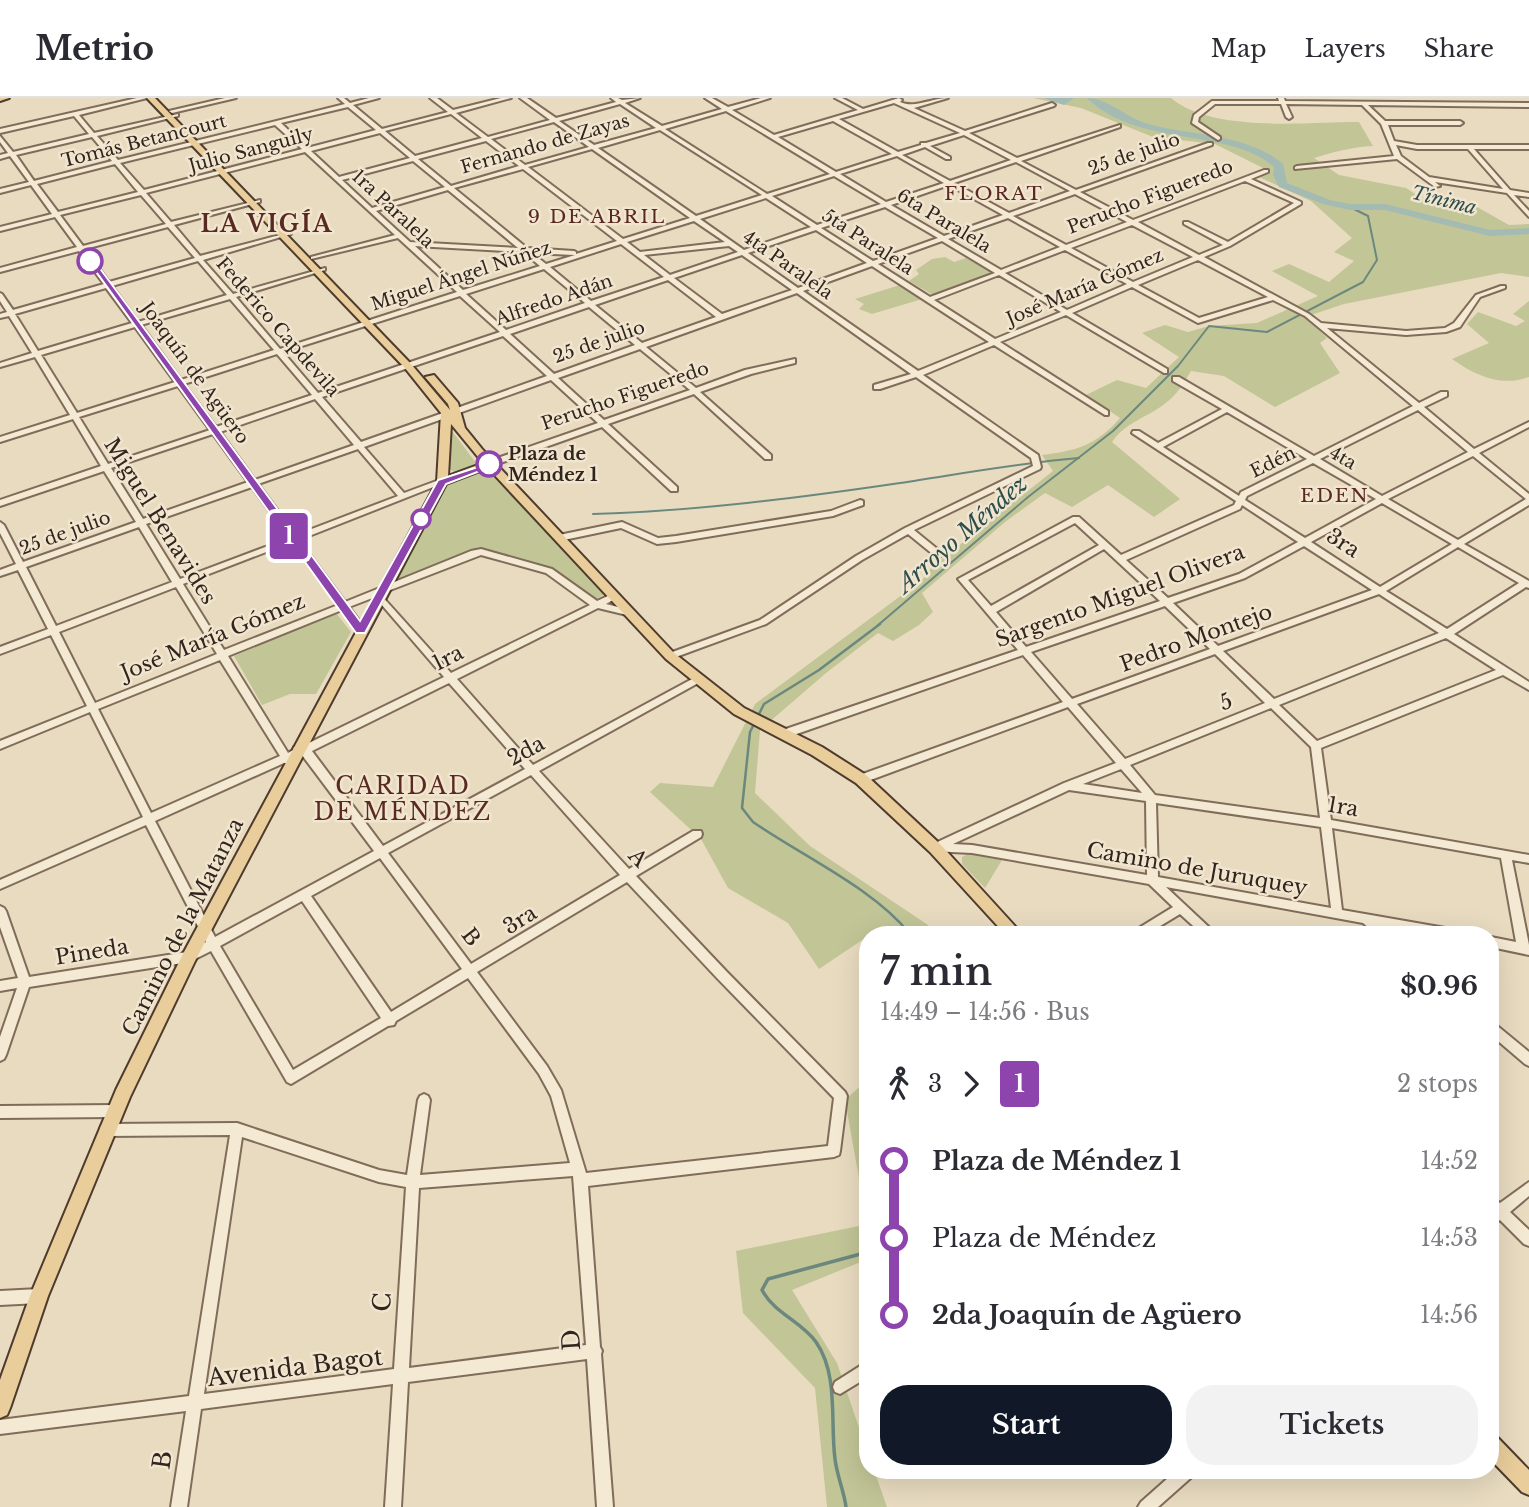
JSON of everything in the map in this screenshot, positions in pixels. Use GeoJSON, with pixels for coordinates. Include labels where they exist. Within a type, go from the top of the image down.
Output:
{"type":"FeatureCollection","features":[{"type":"Feature","properties":{"kind":"main road"},"geometry":{"type":"LineString","coordinates":[[0,99],[5,98]]}},
{"type":"Feature","properties":{"kind":"main road"},"geometry":{"type":"LineString","coordinates":[[151,98],[173,114]]}},
{"type":"Feature","properties":{"kind":"main road"},"geometry":{"type":"LineString","coordinates":[[160,98],[198,143],[412,364],[451,411],[460,428],[489,464],[670,656],[739,711],[861,779],[935,848],[1007,926]]}},
{"type":"Feature","properties":{"kind":"main road"},"geometry":{"type":"LineString","coordinates":[[285,234],[313,258],[319,270]]}},
{"type":"Feature","properties":{"kind":"main road"},"geometry":{"type":"LineString","coordinates":[[442,482],[451,411]]}},
{"type":"Feature","properties":{"kind":"main road","name":"Perucho Figueredo"},"geometry":{"type":"LineString","coordinates":[[442,482],[489,464]]}},
{"type":"Feature","properties":{"kind":"main road","name":"Camino de la Matanza"},"geometry":{"type":"LineString","coordinates":[[0,1408],[39,1296],[115,1111],[189,957],[291,757],[442,482]]}},
{"type":"Feature","properties":{"kind":"main road"},"geometry":{"type":"LineString","coordinates":[[1499,1453],[1529,1485]]}},
{"type":"Feature","properties":{"kind":"street"},"geometry":{"type":"LineString","coordinates":[[0,131],[144,98]]}},
{"type":"Feature","properties":{"kind":"street"},"geometry":{"type":"LineString","coordinates":[[0,157],[173,114],[205,100],[233,98]]}},
{"type":"Feature","properties":{"kind":"street"},"geometry":{"type":"LineString","coordinates":[[341,98],[694,390],[768,457]]}},
{"type":"Feature","properties":{"kind":"street","name":"Tomás Betancourt"},"geometry":{"type":"LineString","coordinates":[[0,191],[376,98]]}},
{"type":"Feature","properties":{"kind":"street"},"geometry":{"type":"LineString","coordinates":[[433,98],[720,316]]}},
{"type":"Feature","properties":{"kind":"street","name":"Julio Sanguily"},"geometry":{"type":"LineString","coordinates":[[0,229],[508,98]]}},
{"type":"Feature","properties":{"kind":"street","name":"4ta Paralela"},"geometry":{"type":"LineString","coordinates":[[523,98],[1035,457],[1037,467],[908,530]]}},
{"type":"Feature","properties":{"kind":"street"},"geometry":{"type":"LineString","coordinates":[[338,179],[618,100],[637,98]]}},
{"type":"Feature","properties":{"kind":"street","name":"6ta Paralela"},"geometry":{"type":"LineString","coordinates":[[708,98],[1164,371]]}},
{"type":"Feature","properties":{"kind":"street","name":"Fernando de Zayas"},"geometry":{"type":"LineString","coordinates":[[371,210],[767,98]]}},
{"type":"Feature","properties":{"kind":"street"},"geometry":{"type":"LineString","coordinates":[[838,98],[863,111]]}},
{"type":"Feature","properties":{"kind":"street"},"geometry":{"type":"LineString","coordinates":[[907,108],[945,98]]}},
{"type":"Feature","properties":{"kind":"street"},"geometry":{"type":"LineString","coordinates":[[1357,98],[1384,123],[1398,157],[1437,186]]}},
{"type":"Feature","properties":{"kind":"street","name":"5ta Paralela"},"geometry":{"type":"LineString","coordinates":[[618,100],[1105,413]]}},
{"type":"Feature","properties":{"kind":"street"},"geometry":{"type":"LineString","coordinates":[[773,137],[898,100],[907,108],[961,131],[1304,314],[1529,500]]}},
{"type":"Feature","properties":{"kind":"street"},"geometry":{"type":"LineString","coordinates":[[1282,100],[1289,117]]}},
{"type":"Feature","properties":{"kind":"street"},"geometry":{"type":"LineString","coordinates":[[1218,138],[1195,122],[1196,116],[1206,105],[1214,102],[1282,100],[1364,104],[1529,105]]}},
{"type":"Feature","properties":{"kind":"street","name":"Miguel Ángel Núñez"},"geometry":{"type":"LineString","coordinates":[[0,440],[961,131],[1052,105]]}},
{"type":"Feature","properties":{"kind":"street","name":"Federico Capdevila"},"geometry":{"type":"LineString","coordinates":[[75,114],[403,497]]}},
{"type":"Feature","properties":{"kind":"street"},"geometry":{"type":"LineString","coordinates":[[834,119],[1006,216],[1069,247],[1198,321],[1272,298]]}},
{"type":"Feature","properties":{"kind":"street","name":"1ra Paralela"},"geometry":{"type":"LineString","coordinates":[[277,123],[674,489]]}},
{"type":"Feature","properties":{"kind":"street"},"geometry":{"type":"LineString","coordinates":[[1384,123],[1460,123]]}},
{"type":"Feature","properties":{"kind":"street","name":"Alfredo Adán"},"geometry":{"type":"LineString","coordinates":[[0,503],[1118,126]]}},
{"type":"Feature","properties":{"kind":"street","name":"Joaquín de Agüero"},"geometry":{"type":"LineString","coordinates":[[0,138],[361,631]]}},
{"type":"Feature","properties":{"kind":"street"},"geometry":{"type":"LineString","coordinates":[[1392,142],[1418,147],[1529,147]]}},
{"type":"Feature","properties":{"kind":"street"},"geometry":{"type":"LineString","coordinates":[[923,144],[948,158]]}},
{"type":"Feature","properties":{"kind":"street","name":"25 de julio"},"geometry":{"type":"LineString","coordinates":[[0,573],[1210,144]]}},
{"type":"Feature","properties":{"kind":"street"},"geometry":{"type":"LineString","coordinates":[[1470,148],[1529,215]]}},
{"type":"Feature","properties":{"kind":"street"},"geometry":{"type":"LineString","coordinates":[[1297,168],[1398,157]]}},
{"type":"Feature","properties":{"kind":"street","name":"Perucho Figueredo"},"geometry":{"type":"LineString","coordinates":[[929,300],[1266,172]]}},
{"type":"Feature","properties":{"kind":"street","name":"José María Gómez"},"geometry":{"type":"LineString","coordinates":[[877,387],[918,374],[1228,245],[1299,203],[1247,179]]}},
{"type":"Feature","properties":{"kind":"street"},"geometry":{"type":"LineString","coordinates":[[1429,179],[1508,194],[1529,195]]}},
{"type":"Feature","properties":{"kind":"street"},"geometry":{"type":"LineString","coordinates":[[0,270],[254,202]]}},
{"type":"Feature","properties":{"kind":"street"},"geometry":{"type":"LineString","coordinates":[[1186,223],[1228,245]]}},
{"type":"Feature","properties":{"kind":"street"},"geometry":{"type":"LineString","coordinates":[[0,316],[285,234]]}},
{"type":"Feature","properties":{"kind":"street"},"geometry":{"type":"LineString","coordinates":[[313,258],[400,236]]}},
{"type":"Feature","properties":{"kind":"street"},"geometry":{"type":"LineString","coordinates":[[638,254],[729,243]]}},
{"type":"Feature","properties":{"kind":"street"},"geometry":{"type":"LineString","coordinates":[[408,244],[584,253]]}},
{"type":"Feature","properties":{"kind":"street"},"geometry":{"type":"LineString","coordinates":[[0,365],[319,270]]}},
{"type":"Feature","properties":{"kind":"street"},"geometry":{"type":"LineString","coordinates":[[1319,325],[1406,333],[1441,331],[1457,325],[1478,296],[1503,287]]}},
{"type":"Feature","properties":{"kind":"street","name":"Miguel Benavides"},"geometry":{"type":"LineString","coordinates":[[0,295],[222,654],[291,757]]}},
{"type":"Feature","properties":{"kind":"street","name":"Perucho Figueredo"},"geometry":{"type":"LineString","coordinates":[[489,464],[694,390],[793,361]]}},
{"type":"Feature","properties":{"kind":"street","name":"4ta"},"geometry":{"type":"LineString","coordinates":[[1177,379],[1527,584]]}},
{"type":"Feature","properties":{"kind":"street","name":"Edén"},"geometry":{"type":"LineString","coordinates":[[1120,559],[1237,507],[1244,494],[1444,394]]}},
{"type":"Feature","properties":{"kind":"street"},"geometry":{"type":"LineString","coordinates":[[1157,447],[1227,409]]}},
{"type":"Feature","properties":{"kind":"street","name":"Sargento Miguel Olivera"},"geometry":{"type":"LineString","coordinates":[[784,734],[1242,576],[1380,500],[1529,424]]}},
{"type":"Feature","properties":{"kind":"street","name":"3ra"},"geometry":{"type":"LineString","coordinates":[[1136,433],[1529,687]]}},
{"type":"Feature","properties":{"kind":"street","name":"Perucho Figueredo"},"geometry":{"type":"LineString","coordinates":[[0,651],[442,482]]}},
{"type":"Feature","properties":{"kind":"street","name":"Pedro Montejo"},"geometry":{"type":"LineString","coordinates":[[861,779],[1381,590],[1529,500]]}},
{"type":"Feature","properties":{"kind":"street"},"geometry":{"type":"LineString","coordinates":[[559,538],[622,525],[657,541],[676,539],[833,513],[860,503]]}},
{"type":"Feature","properties":{"kind":"street"},"geometry":{"type":"LineString","coordinates":[[1200,926],[1153,882],[1150,796],[962,579],[1076,519],[1167,602],[1316,746],[1336,913]]}},
{"type":"Feature","properties":{"kind":"street"},"geometry":{"type":"LineString","coordinates":[[0,525],[212,944]]}},
{"type":"Feature","properties":{"kind":"street"},"geometry":{"type":"LineString","coordinates":[[670,656],[762,622],[859,558],[908,530],[938,554]]}},
{"type":"Feature","properties":{"kind":"street"},"geometry":{"type":"LineString","coordinates":[[990,611],[1105,545]]}},
{"type":"Feature","properties":{"kind":"street","name":"José María Gómez"},"geometry":{"type":"LineString","coordinates":[[0,746],[341,606],[381,593],[481,552],[549,571],[596,606]]}},
{"type":"Feature","properties":{"kind":"street","name":"5"},"geometry":{"type":"LineString","coordinates":[[935,848],[1068,786],[1448,633],[1527,584]]}},
{"type":"Feature","properties":{"kind":"street","name":"A"},"geometry":{"type":"LineString","coordinates":[[381,593],[449,679],[531,770],[841,1096],[834,1151],[580,1175]]}},
{"type":"Feature","properties":{"kind":"street","name":"1ra"},"geometry":{"type":"LineString","coordinates":[[0,885],[291,757],[613,597]]}},
{"type":"Feature","properties":{"kind":"street"},"geometry":{"type":"LineString","coordinates":[[596,606],[627,612]]}},
{"type":"Feature","properties":{"kind":"street"},"geometry":{"type":"LineString","coordinates":[[1316,746],[1503,671]]}},
{"type":"Feature","properties":{"kind":"street","name":"2da"},"geometry":{"type":"LineString","coordinates":[[189,957],[697,680]]}},
{"type":"Feature","properties":{"kind":"street","name":"B"},"geometry":{"type":"LineString","coordinates":[[291,757],[306,752],[471,972],[557,1094],[580,1175]]}},
{"type":"Feature","properties":{"kind":"street","name":"1ra"},"geometry":{"type":"LineString","coordinates":[[1068,786],[1324,823],[1529,859]]}},
{"type":"Feature","properties":{"kind":"street","name":"3ra"},"geometry":{"type":"LineString","coordinates":[[212,944],[290,1078],[390,1021],[697,834]]}},
{"type":"Feature","properties":{"kind":"street","name":"Camino de Juruquey"},"geometry":{"type":"LineString","coordinates":[[935,848],[972,849],[1403,926]]}},
{"type":"Feature","properties":{"kind":"street"},"geometry":{"type":"LineString","coordinates":[[1499,944],[1526,949],[1506,855]]}},
{"type":"Feature","properties":{"kind":"street"},"geometry":{"type":"LineString","coordinates":[[304,894],[390,1021]]}},
{"type":"Feature","properties":{"kind":"street"},"geometry":{"type":"LineString","coordinates":[[1151,926],[1181,908]]}},
{"type":"Feature","properties":{"kind":"street"},"geometry":{"type":"LineString","coordinates":[[0,911],[25,982],[0,1055]]}},
{"type":"Feature","properties":{"kind":"street"},"geometry":{"type":"LineString","coordinates":[[1367,920],[1374,926]]}},
{"type":"Feature","properties":{"kind":"street","name":"Pineda"},"geometry":{"type":"LineString","coordinates":[[0,986],[189,957]]}},
{"type":"Feature","properties":{"kind":"street"},"geometry":{"type":"LineString","coordinates":[[1499,1035],[1529,1060]]}},
{"type":"Feature","properties":{"kind":"street","name":"C"},"geometry":{"type":"LineString","coordinates":[[393,1507],[413,1182],[424,1100]]}},
{"type":"Feature","properties":{"kind":"street"},"geometry":{"type":"LineString","coordinates":[[0,1112],[115,1111]]}},
{"type":"Feature","properties":{"kind":"street"},"geometry":{"type":"LineString","coordinates":[[106,1130],[237,1129],[379,1176],[413,1182],[580,1175]]}},
{"type":"Feature","properties":{"kind":"street","name":"B"},"geometry":{"type":"LineString","coordinates":[[178,1507],[237,1129]]}},
{"type":"Feature","properties":{"kind":"street","name":"D"},"geometry":{"type":"LineString","coordinates":[[580,1175],[605,1507]]}},
{"type":"Feature","properties":{"kind":"street"},"geometry":{"type":"LineString","coordinates":[[1499,1208],[1529,1188]]}},
{"type":"Feature","properties":{"kind":"street"},"geometry":{"type":"LineString","coordinates":[[1499,1215],[1529,1239]]}},
{"type":"Feature","properties":{"kind":"street"},"geometry":{"type":"LineString","coordinates":[[0,1297],[39,1296]]}},
{"type":"Feature","properties":{"kind":"street","name":"Avenida Bagot"},"geometry":{"type":"LineString","coordinates":[[0,1427],[595,1351]]}},
{"type":"Feature","properties":{"kind":"street"},"geometry":{"type":"LineString","coordinates":[[840,1387],[859,1374]]}},
{"type":"Feature","properties":{"kind":"street"},"geometry":{"type":"LineString","coordinates":[[1146,1507],[1179,1479]]}},
{"type":"Feature","properties":{"kind":"green space"},"geometry":{"type":"Polygon","coordinates":[[[1033,98],[1171,98],[1210,117],[1235,121],[1287,124],[1359,122],[1373,146],[1314,158],[1339,175],[1406,188],[1432,205],[1470,203],[1509,225],[1529,224],[1529,277],[1501,273],[1344,304],[1305,317],[1327,338],[1320,343],[1340,373],[1275,407],[1224,376],[1191,371],[1171,399],[1124,429],[1112,442],[1180,499],[1154,517],[1108,485],[1072,507],[1045,493],[1005,522],[922,593],[933,612],[919,625],[893,641],[878,633],[826,673],[760,730],[755,793],[810,846],[928,925],[859,926],[859,942],[819,969],[788,923],[728,888],[701,839],[650,792],[660,783],[713,787],[755,704],[922,580],[933,566],[1053,471],[1042,455],[1085,445],[1103,435],[1120,418],[1086,395],[1117,380],[1146,388],[1179,357],[1142,333],[1165,325],[1188,332],[1209,326],[1257,323],[1318,296],[1272,271],[1289,264],[1329,282],[1354,261],[1334,252],[1352,238],[1311,201],[1257,176],[1263,168],[1215,144],[1153,137],[1081,108],[1033,98]]]}},
{"type":"Feature","properties":{"kind":"green space"},"geometry":{"type":"Polygon","coordinates":[[[945,257],[954,262],[966,258],[994,273],[933,295],[909,281],[919,274],[916,270],[932,259],[945,257]]]}},
{"type":"Feature","properties":{"kind":"green space"},"geometry":{"type":"Polygon","coordinates":[[[900,285],[922,299],[872,314],[859,309],[864,304],[855,299],[900,285]]]}},
{"type":"Feature","properties":{"kind":"green space"},"geometry":{"type":"Polygon","coordinates":[[[1529,301],[1529,377],[1509,381],[1489,378],[1452,359],[1489,343],[1467,324],[1478,312],[1516,326],[1525,321],[1513,314],[1529,301]]]}},
{"type":"Feature","properties":{"kind":"green space"},"geometry":{"type":"Polygon","coordinates":[[[449,427],[476,463],[455,473],[450,469],[449,427]]]}},
{"type":"Feature","properties":{"kind":"green space"},"geometry":{"type":"Polygon","coordinates":[[[486,469],[605,594],[594,600],[550,567],[482,548],[406,579],[396,578],[444,484],[486,469]]]}},
{"type":"Feature","properties":{"kind":"green space"},"geometry":{"type":"Polygon","coordinates":[[[336,613],[351,632],[316,694],[290,694],[262,705],[234,656],[336,613]]]}},
{"type":"Feature","properties":{"kind":"green space"},"geometry":{"type":"Polygon","coordinates":[[[968,854],[1002,860],[985,888],[962,864],[962,857],[968,854]]]}},
{"type":"Feature","properties":{"kind":"green space"},"geometry":{"type":"Polygon","coordinates":[[[859,1087],[859,1179],[845,1100],[859,1087]]]}},
{"type":"Feature","properties":{"kind":"green space"},"geometry":{"type":"Polygon","coordinates":[[[859,1226],[859,1263],[792,1290],[837,1363],[859,1428],[859,1479],[877,1479],[887,1507],[827,1507],[815,1388],[743,1313],[736,1251],[859,1226]]]}},
{"type":"Feature","properties":{"kind":"waterway"},"geometry":{"type":"LineString","coordinates":[[1049,98],[1064,102],[1069,98]]}},
{"type":"Feature","properties":{"kind":"waterway"},"geometry":{"type":"LineString","coordinates":[[1092,98],[1106,109],[1138,123],[1260,153],[1279,166],[1278,175],[1283,185],[1327,202],[1350,207],[1385,207],[1490,233],[1529,231]]}},
{"type":"Feature","properties":{"kind":"waterway","name":"Arroyo Méndez"},"geometry":{"type":"LineString","coordinates":[[1078,458],[1113,431],[1178,366],[1209,326],[1267,332],[1363,282],[1377,260],[1368,216],[1350,207]]}},
{"type":"Feature","properties":{"kind":"waterway"},"geometry":{"type":"LineString","coordinates":[[593,514],[785,499],[1078,458]]}},
{"type":"Feature","properties":{"kind":"waterway","name":"Arroyo Méndez"},"geometry":{"type":"LineString","coordinates":[[877,626],[1028,497],[1078,458]]}},
{"type":"Feature","properties":{"kind":"waterway","name":"Arroyo Méndez"},"geometry":{"type":"LineString","coordinates":[[757,718],[764,704],[819,670],[880,624]]}},
{"type":"Feature","properties":{"kind":"waterway","name":"Arroyo Méndez"},"geometry":{"type":"LineString","coordinates":[[754,724],[750,732],[742,808],[753,822],[857,887],[903,926]]}},
{"type":"Feature","properties":{"kind":"waterway","name":"Arroyo Méndez"},"geometry":{"type":"LineString","coordinates":[[846,1507],[835,1459],[831,1384],[823,1355],[810,1335],[774,1305],[762,1290],[768,1279],[859,1254]]}},
{"type":"Feature","properties":{"kind":"bus line","name":"1"},"geometry":{"type":"LineString","coordinates":[[90,261],[361,631],[442,482],[489,464]]}},
{"type":"Feature","properties":{"kind":"place","name":"Plaza de Méndez 1"},"geometry":{"type":"Point","coordinates":[489,464]}},
{"type":"Feature","properties":{"kind":"district","name":"FLORAT"},"geometry":{"type":"Point","coordinates":[994,193]}},
{"type":"Feature","properties":{"kind":"district","name":"9 DE ABRIL"},"geometry":{"type":"Point","coordinates":[597,216]}},
{"type":"Feature","properties":{"kind":"district","name":"LA VIGÍA"},"geometry":{"type":"Point","coordinates":[267,224]}},
{"type":"Feature","properties":{"kind":"district","name":"EDEN"},"geometry":{"type":"Point","coordinates":[1335,495]}},
{"type":"Feature","properties":{"kind":"district","name":"CARIDAD DE MÉNDEZ"},"geometry":{"type":"Point","coordinates":[403,799]}},
{"type":"Feature","properties":{"kind":"water label","name":"Tínima"},"geometry":{"type":"Point","coordinates":[1444,200]}}]}
